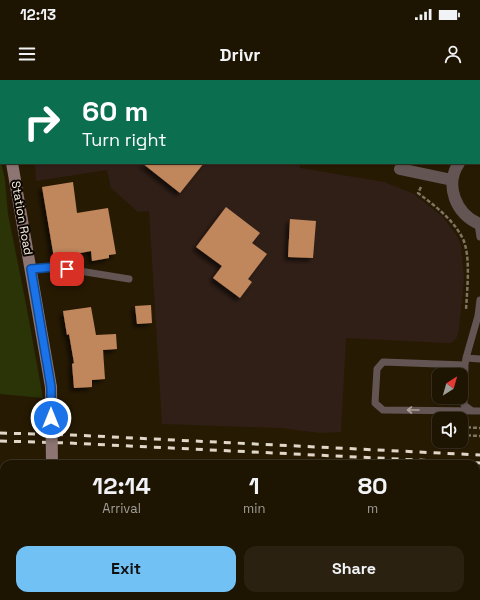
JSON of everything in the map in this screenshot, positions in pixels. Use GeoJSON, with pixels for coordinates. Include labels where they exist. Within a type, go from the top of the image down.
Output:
{"type":"FeatureCollection","features":[{"type":"Feature","properties":{"kind":"main road","name":"Station Road"},"geometry":{"type":"LineString","coordinates":[[12,164],[51,387],[52,460]]}},
{"type":"Feature","properties":{"kind":"street"},"geometry":{"type":"LineString","coordinates":[[458,164],[452,180],[456,201],[461,211],[479,224]]}},
{"type":"Feature","properties":{"kind":"street"},"geometry":{"type":"LineString","coordinates":[[400,169],[452,180]]}},
{"type":"Feature","properties":{"kind":"lane"},"geometry":{"type":"LineString","coordinates":[[479,224],[480,237]]}},
{"type":"Feature","properties":{"kind":"lane"},"geometry":{"type":"LineString","coordinates":[[31,269],[55,267],[129,279]]}},
{"type":"Feature","properties":{"kind":"lane"},"geometry":{"type":"LineString","coordinates":[[472,411],[464,405],[465,362],[479,318],[480,300]]}},
{"type":"Feature","properties":{"kind":"lane"},"geometry":{"type":"LineString","coordinates":[[480,359],[465,362],[384,362],[377,369],[375,403],[383,410],[480,411]]}},
{"type":"Feature","properties":{"kind":"path"},"geometry":{"type":"LineString","coordinates":[[428,175],[418,193],[451,221],[463,240],[468,264],[466,317],[479,318]]}},
{"type":"Feature","properties":{"kind":"path"},"geometry":{"type":"LineString","coordinates":[[468,427],[480,428]]}},
{"type":"Feature","properties":{"kind":"path"},"geometry":{"type":"LineString","coordinates":[[468,435],[480,436]]}},
{"type":"Feature","properties":{"kind":"shaded area"},"geometry":{"type":"Polygon","coordinates":[[[35,164],[299,164],[300,168],[384,182],[414,194],[443,217],[457,236],[461,245],[464,278],[459,330],[456,339],[451,343],[445,343],[346,338],[341,432],[320,433],[281,428],[162,424],[149,211],[138,212],[111,188],[107,170],[36,181],[35,164]]]}},
{"type":"Feature","properties":{"kind":"green space"},"geometry":{"type":"Polygon","coordinates":[[[0,164],[1,164],[5,180],[8,214],[43,398],[0,394],[0,164]]]}},
{"type":"Feature","properties":{"kind":"building"},"geometry":{"type":"Polygon","coordinates":[[[143,164],[203,164],[180,193],[143,164]]]}},
{"type":"Feature","properties":{"kind":"building"},"geometry":{"type":"Polygon","coordinates":[[[73,182],[77,213],[108,208],[116,254],[109,255],[109,258],[92,261],[91,251],[54,258],[42,187],[73,182]]]}},
{"type":"Feature","properties":{"kind":"building"},"geometry":{"type":"Polygon","coordinates":[[[226,207],[260,233],[252,243],[267,254],[248,279],[252,282],[240,298],[213,278],[222,266],[196,247],[226,207]]]}},
{"type":"Feature","properties":{"kind":"building"},"geometry":{"type":"Polygon","coordinates":[[[290,219],[316,221],[313,258],[288,257],[290,219]]]}},
{"type":"Feature","properties":{"kind":"building"},"geometry":{"type":"Polygon","coordinates":[[[151,305],[152,323],[137,324],[135,306],[151,305]]]}},
{"type":"Feature","properties":{"kind":"building"},"geometry":{"type":"Polygon","coordinates":[[[91,307],[96,335],[116,334],[117,349],[103,350],[105,379],[92,380],[92,387],[74,388],[72,364],[74,363],[63,311],[91,307]]]}},
{"type":"Feature","properties":{"kind":"railway"},"geometry":{"type":"LineString","coordinates":[[0,433],[72,435],[480,455]]}},
{"type":"Feature","properties":{"kind":"railway"},"geometry":{"type":"LineString","coordinates":[[0,441],[418,460]]}},
{"type":"Feature","properties":{"kind":"route"},"geometry":{"type":"LineString","coordinates":[[51,418],[51,387],[31,269],[55,267],[67,269]]}}]}
